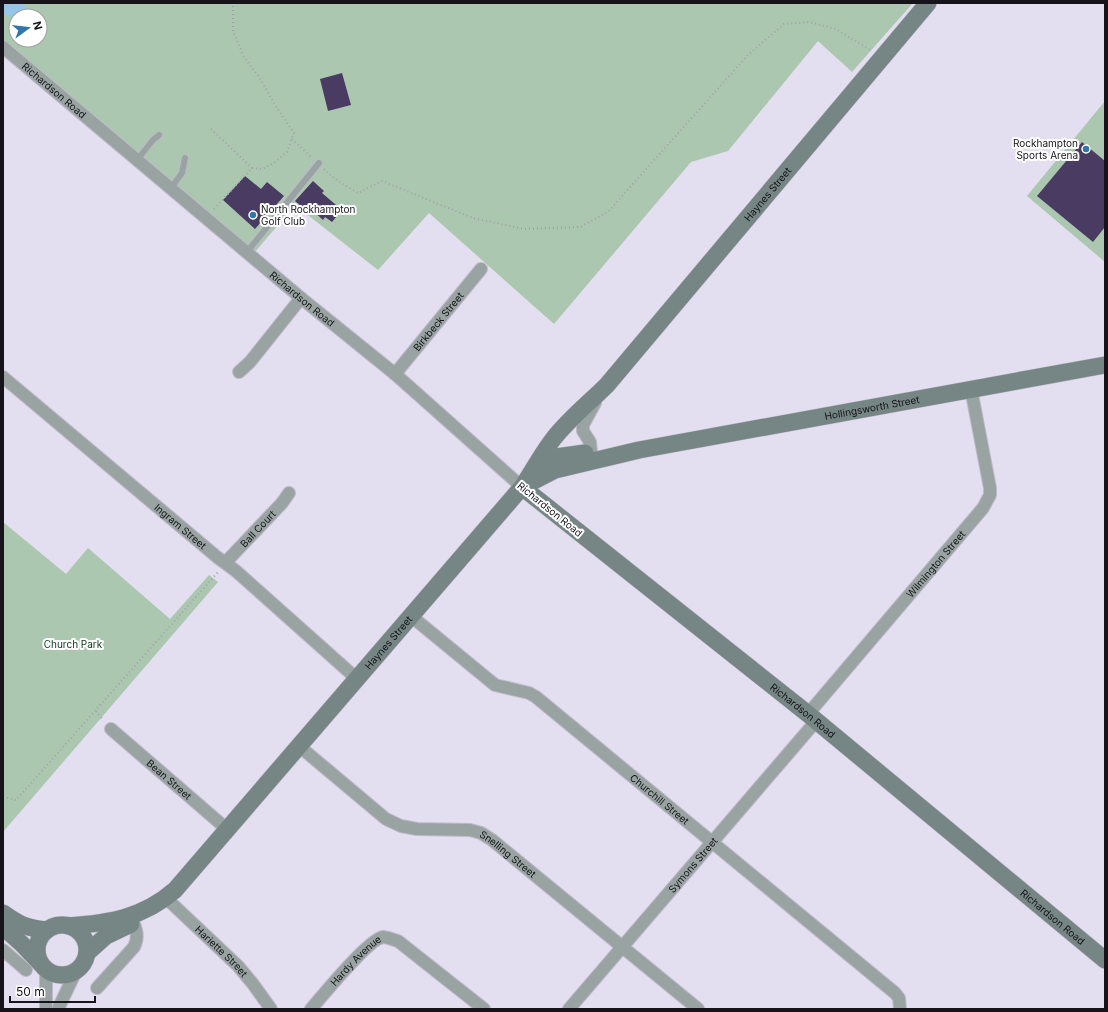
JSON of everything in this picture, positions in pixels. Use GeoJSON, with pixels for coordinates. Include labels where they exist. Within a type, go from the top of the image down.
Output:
{"type":"FeatureCollection","features":[{"type":"Feature","properties":{"kind":"street","name":"Haynes Street"},"geometry":{"type":"LineString","coordinates":[[132,919],[166,898],[175,890],[228,830],[356,678],[412,616],[522,487],[537,465],[546,448],[556,436],[607,385],[928,3]]}},
{"type":"Feature","properties":{"kind":"street","name":"Richardson Road"},"geometry":{"type":"LineString","coordinates":[[3,47],[301,298],[395,374],[522,487],[813,717],[1105,960]]}},
{"type":"Feature","properties":{"kind":"street","name":"Birkbeck Street"},"geometry":{"type":"LineString","coordinates":[[395,374],[481,269]]}},
{"type":"Feature","properties":{"kind":"street"},"geometry":{"type":"LineString","coordinates":[[239,372],[250,362],[301,298]]}},
{"type":"Feature","properties":{"kind":"street","name":"Hollingsworth Street"},"geometry":{"type":"LineString","coordinates":[[537,465],[556,457],[592,457],[639,450],[1105,365]]}},
{"type":"Feature","properties":{"kind":"street","name":"Ingram Street"},"geometry":{"type":"LineString","coordinates":[[3,377],[226,562],[356,678]]}},
{"type":"Feature","properties":{"kind":"street","name":"Haynes Street"},"geometry":{"type":"LineString","coordinates":[[592,457],[590,442],[583,431],[583,425],[587,415],[607,385]]}},
{"type":"Feature","properties":{"kind":"street","name":"Wilmington Street"},"geometry":{"type":"LineString","coordinates":[[813,717],[983,508],[990,495],[990,488],[971,389]]}},
{"type":"Feature","properties":{"kind":"street","name":"Hollingsworth Street"},"geometry":{"type":"LineString","coordinates":[[522,487],[555,470],[592,457]]}},
{"type":"Feature","properties":{"kind":"street","name":"Ball Court"},"geometry":{"type":"LineString","coordinates":[[226,562],[282,503],[289,493]]}},
{"type":"Feature","properties":{"kind":"street","name":"Churchill Street"},"geometry":{"type":"LineString","coordinates":[[412,616],[495,685],[529,693],[536,697],[895,993],[899,1004]]}},
{"type":"Feature","properties":{"kind":"street","name":"Symons Street"},"geometry":{"type":"LineString","coordinates":[[569,1009],[713,843],[813,717]]}},
{"type":"Feature","properties":{"kind":"street","name":"Bean Street"},"geometry":{"type":"LineString","coordinates":[[111,729],[228,830]]}},
{"type":"Feature","properties":{"kind":"street","name":"Snelling Street"},"geometry":{"type":"LineString","coordinates":[[299,746],[386,819],[401,826],[417,829],[470,830],[487,837],[505,850],[698,1009]]}},
{"type":"Feature","properties":{"kind":"street","name":"Hariette Street"},"geometry":{"type":"LineString","coordinates":[[166,898],[238,966],[254,984],[270,1009]]}},
{"type":"Feature","properties":{"kind":"street"},"geometry":{"type":"LineString","coordinates":[[3,913],[21,925],[34,929],[47,930]]}},
{"type":"Feature","properties":{"kind":"street"},"geometry":{"type":"LineString","coordinates":[[46,1009],[38,968],[37,950],[38,942],[47,930],[54,926],[61,925],[69,926],[132,919]]}},
{"type":"Feature","properties":{"kind":"street"},"geometry":{"type":"LineString","coordinates":[[58,1009],[76,971],[81,966],[87,953],[106,936],[132,919]]}},
{"type":"Feature","properties":{"kind":"street"},"geometry":{"type":"LineString","coordinates":[[97,988],[134,947],[137,940],[137,933],[132,919]]}},
{"type":"Feature","properties":{"kind":"street"},"geometry":{"type":"LineString","coordinates":[[69,926],[81,934],[87,946],[87,953]]}},
{"type":"Feature","properties":{"kind":"street"},"geometry":{"type":"LineString","coordinates":[[3,927],[22,944],[38,968]]}},
{"type":"Feature","properties":{"kind":"street","name":"Hardy Avenue"},"geometry":{"type":"LineString","coordinates":[[311,1009],[362,952],[374,941],[383,937],[398,941],[484,1009]]}},
{"type":"Feature","properties":{"kind":"street"},"geometry":{"type":"LineString","coordinates":[[3,950],[53,974],[69,974],[76,971]]}},
{"type":"Feature","properties":{"kind":"lane"},"geometry":{"type":"LineString","coordinates":[[137,160],[153,140],[159,136]]}},
{"type":"Feature","properties":{"kind":"lane"},"geometry":{"type":"LineString","coordinates":[[171,188],[182,173],[185,158]]}},
{"type":"Feature","properties":{"kind":"lane"},"geometry":{"type":"LineString","coordinates":[[247,252],[318,164]]}},
{"type":"Feature","properties":{"kind":"path"},"geometry":{"type":"LineString","coordinates":[[211,129],[252,168],[262,169],[274,163],[287,152],[294,133],[259,77],[244,57],[233,31],[234,3]]}},
{"type":"Feature","properties":{"kind":"path"},"geometry":{"type":"LineString","coordinates":[[292,139],[335,179],[358,193],[382,181],[473,218],[524,229],[580,227],[608,212],[748,55],[784,24],[809,22],[836,30],[882,57]]}},
{"type":"Feature","properties":{"kind":"path"},"geometry":{"type":"LineString","coordinates":[[214,210],[252,168]]}},
{"type":"Feature","properties":{"kind":"path"},"geometry":{"type":"LineString","coordinates":[[3,797],[16,800],[226,562]]}},
{"type":"Feature","properties":{"kind":"green space","name":"North Rockhampton Golf Club"},"geometry":{"type":"Polygon","coordinates":[[[3,3],[913,3],[852,72],[818,41],[728,151],[691,162],[554,324],[429,213],[378,270],[295,205],[255,252],[13,48],[48,48],[48,8],[8,8],[8,44],[3,40],[3,3]]]}},
{"type":"Feature","properties":{"kind":"green space","name":"Rockhampton Sports Arena"},"geometry":{"type":"Polygon","coordinates":[[[1105,101],[1105,262],[1027,196],[1105,101]]]}},
{"type":"Feature","properties":{"kind":"green space","name":"Church Park"},"geometry":{"type":"Polygon","coordinates":[[[3,522],[66,574],[88,548],[170,619],[209,575],[218,582],[3,832],[3,522]]]}},
{"type":"Feature","properties":{"kind":"water"},"geometry":{"type":"Polygon","coordinates":[[[3,3],[24,3],[26,7],[8,8],[8,16],[3,13],[3,3]]]}},
{"type":"Feature","properties":{"kind":"building"},"geometry":{"type":"Polygon","coordinates":[[[342,73],[351,105],[328,111],[320,79],[342,73]]]}},
{"type":"Feature","properties":{"kind":"building","name":"Rockhampton Sports Arena"},"geometry":{"type":"Polygon","coordinates":[[[1082,142],[1105,161],[1105,227],[1093,242],[1037,196],[1082,142]]]}},
{"type":"Feature","properties":{"kind":"building","name":"North Rockhampton Golf Club"},"geometry":{"type":"Polygon","coordinates":[[[245,176],[261,189],[267,182],[284,196],[255,229],[223,200],[245,176]]]}},
{"type":"Feature","properties":{"kind":"building"},"geometry":{"type":"Polygon","coordinates":[[[313,181],[324,191],[322,193],[342,210],[332,222],[325,217],[323,220],[310,208],[307,211],[295,201],[313,181]]]}},
{"type":"Feature","properties":{"kind":"place","name":"Rockhampton Sports Arena"},"geometry":{"type":"Point","coordinates":[1086,149]}},
{"type":"Feature","properties":{"kind":"place","name":"North Rockhampton Golf Club"},"geometry":{"type":"Point","coordinates":[253,215]}}]}
